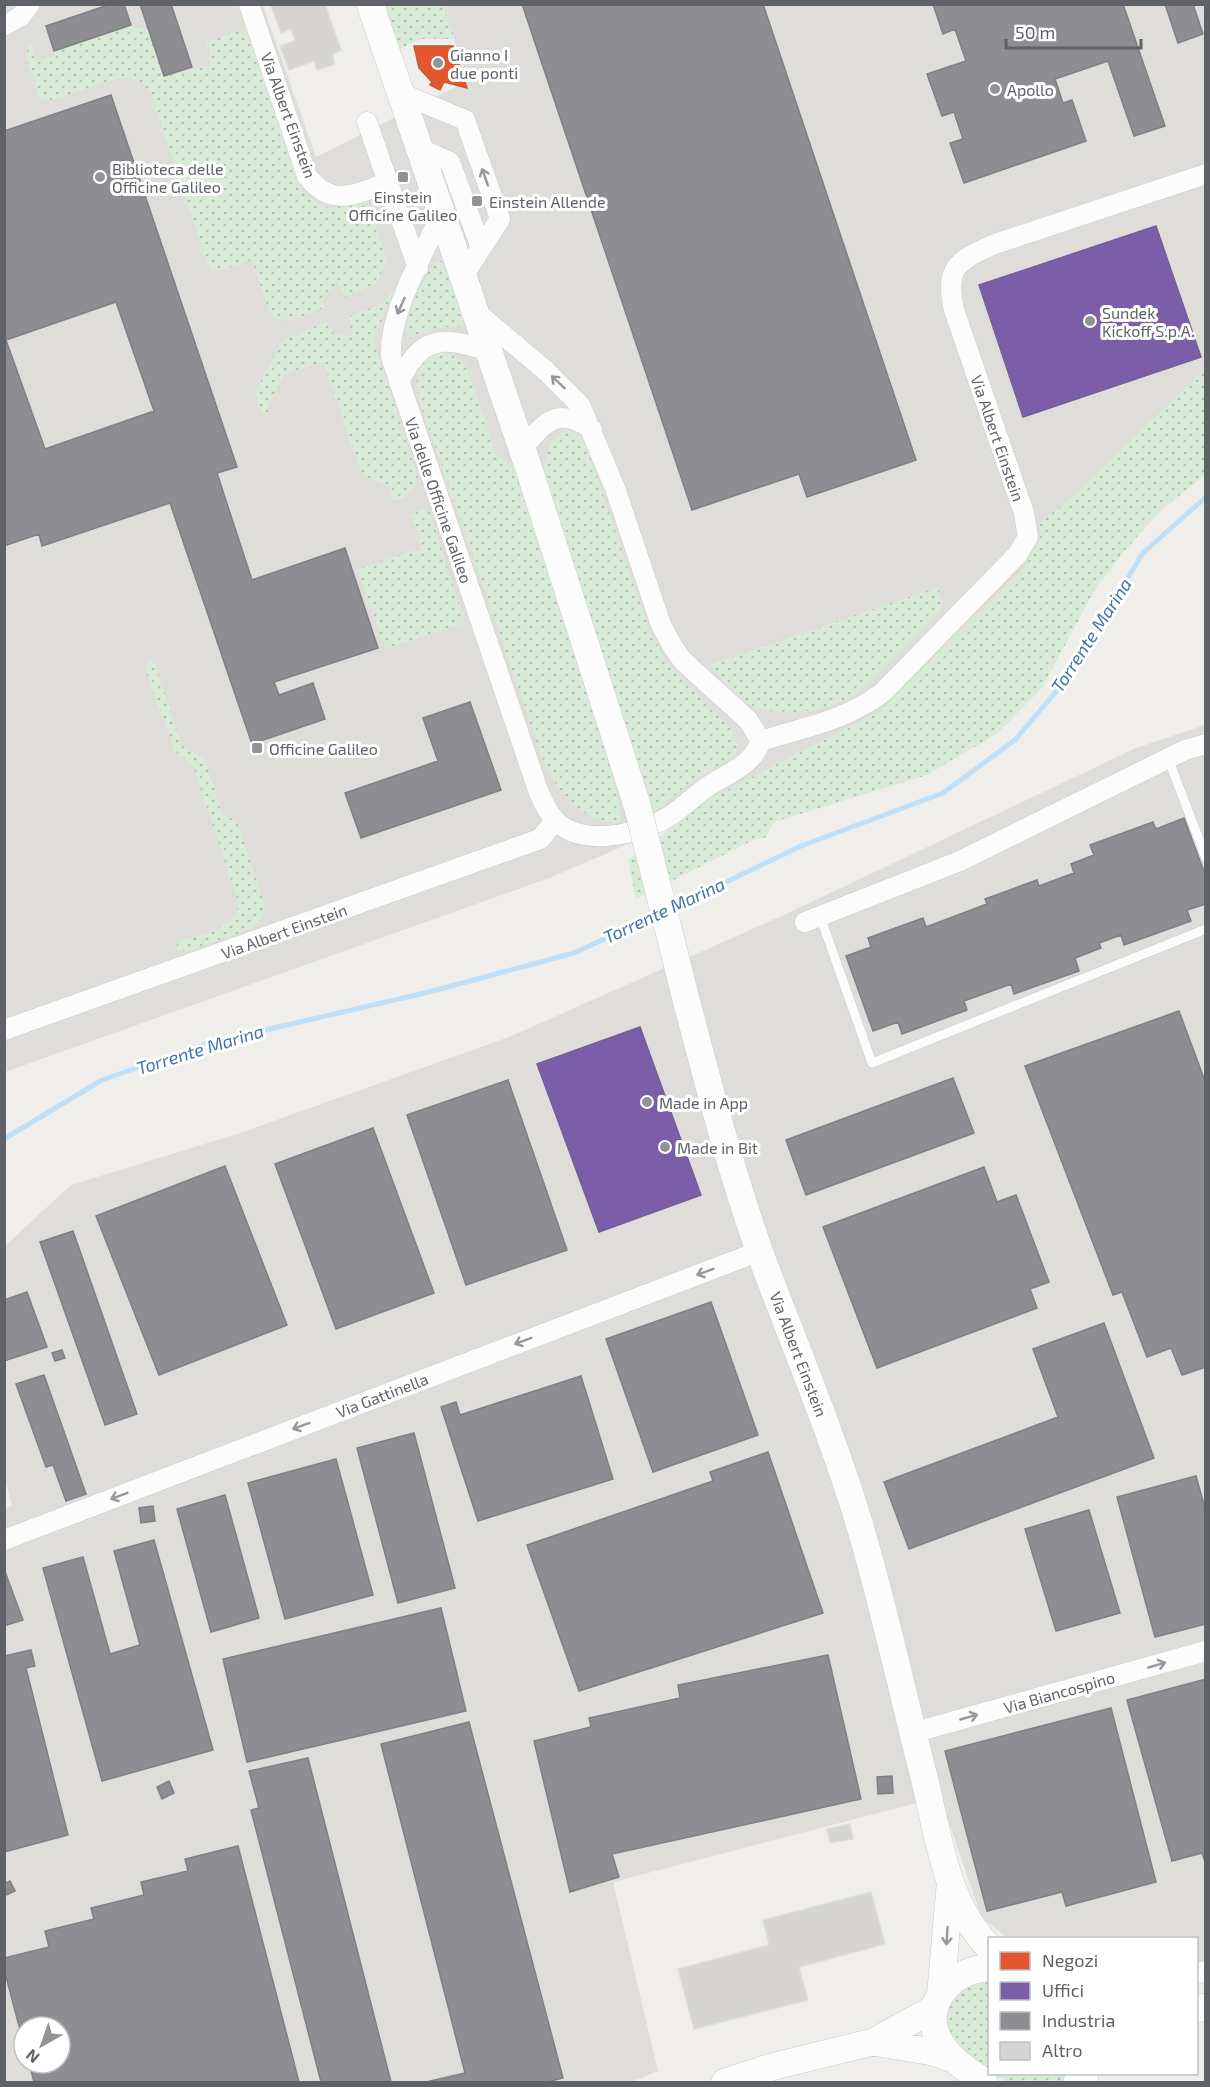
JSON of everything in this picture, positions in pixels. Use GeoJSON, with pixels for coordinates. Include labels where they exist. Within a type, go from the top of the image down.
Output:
{"type":"FeatureCollection","features":[{"type":"Feature","properties":{"kind":"street"},"geometry":{"type":"LineString","coordinates":[[4,26],[21,16],[30,4]]}},
{"type":"Feature","properties":{"kind":"street","name":"Via Albert Einstein"},"geometry":{"type":"LineString","coordinates":[[249,4],[307,176],[316,188],[337,196],[351,196],[388,182]]}},
{"type":"Feature","properties":{"kind":"street","name":"Via Albert Einstein"},"geometry":{"type":"LineString","coordinates":[[370,4],[522,449],[637,805],[717,1120],[760,1251],[835,1448],[860,1526],[888,1627],[912,1733],[951,1883],[973,1932],[988,1946]]}},
{"type":"Feature","properties":{"kind":"street"},"geometry":{"type":"LineString","coordinates":[[400,93],[465,120],[500,219],[463,276]]}},
{"type":"Feature","properties":{"kind":"street"},"geometry":{"type":"LineString","coordinates":[[367,122],[418,268]]}},
{"type":"Feature","properties":{"kind":"street"},"geometry":{"type":"LineString","coordinates":[[419,148],[450,162],[481,248]]}},
{"type":"Feature","properties":{"kind":"street","name":"Via Albert Einstein"},"geometry":{"type":"LineString","coordinates":[[475,311],[574,398],[592,429],[662,625],[673,647],[683,661],[748,720],[761,741],[835,719],[860,709],[883,692],[1017,555],[1028,537],[1024,513],[954,310],[949,288],[952,271],[964,258],[992,245],[1206,174]]}},
{"type":"Feature","properties":{"kind":"street","name":"Via delle Officine Galileo"},"geometry":{"type":"LineString","coordinates":[[441,214],[392,330],[391,357],[539,793],[555,821]]}},
{"type":"Feature","properties":{"kind":"street"},"geometry":{"type":"LineString","coordinates":[[399,382],[406,366],[424,346],[447,341],[488,351]]}},
{"type":"Feature","properties":{"kind":"street"},"geometry":{"type":"LineString","coordinates":[[522,449],[542,427],[558,417],[578,420],[592,429]]}},
{"type":"Feature","properties":{"kind":"street"},"geometry":{"type":"LineString","coordinates":[[555,821],[577,833],[597,836],[618,835],[659,823],[706,788],[740,768],[756,754],[761,741]]}},
{"type":"Feature","properties":{"kind":"street"},"geometry":{"type":"LineString","coordinates":[[812,920],[960,861],[1168,759],[1206,744]]}},
{"type":"Feature","properties":{"kind":"street","name":"Via Albert Einstein"},"geometry":{"type":"LineString","coordinates":[[4,1030],[540,838],[555,821]]}},
{"type":"Feature","properties":{"kind":"street","name":"Via Gattinella"},"geometry":{"type":"LineString","coordinates":[[4,1540],[760,1251]]}},
{"type":"Feature","properties":{"kind":"street","name":"Via Biancospino"},"geometry":{"type":"LineString","coordinates":[[912,1733],[1206,1651]]}},
{"type":"Feature","properties":{"kind":"street","name":"Via Albert Einstein"},"geometry":{"type":"LineString","coordinates":[[951,1883],[935,2030],[941,2044],[953,2059]]}},
{"type":"Feature","properties":{"kind":"street"},"geometry":{"type":"LineString","coordinates":[[725,2082],[775,2066],[873,2042],[938,1999],[961,1974],[977,1968],[988,1968]]}},
{"type":"Feature","properties":{"kind":"street"},"geometry":{"type":"LineString","coordinates":[[873,2042],[933,2052],[953,2059],[984,2082]]}},
{"type":"Feature","properties":{"kind":"lane"},"geometry":{"type":"LineString","coordinates":[[1168,759],[1206,858]]}},
{"type":"Feature","properties":{"kind":"lane"},"geometry":{"type":"LineString","coordinates":[[812,920],[872,1063],[1206,929]]}},
{"type":"Feature","properties":{"kind":"shaded area"},"geometry":{"type":"Polygon","coordinates":[[[4,5],[263,5],[316,157],[467,81],[443,5],[1205,5],[1205,375],[896,708],[725,802],[552,877],[5,1072],[4,5]]]}},
{"type":"Feature","properties":{"kind":"shaded area"},"geometry":{"type":"Polygon","coordinates":[[[1205,725],[1205,1982],[1198,1985],[1198,1937],[1007,1937],[982,1918],[940,1797],[613,1882],[658,2071],[631,2082],[5,2082],[4,1509],[12,1506],[5,1478],[5,1246],[71,1185],[240,1133],[509,1037],[788,913],[1136,748],[1205,725]]]}},
{"type":"Feature","properties":{"kind":"green space"},"geometry":{"type":"Polygon","coordinates":[[[383,5],[443,5],[455,39],[422,39],[398,49],[383,5]]]}},
{"type":"Feature","properties":{"kind":"green space"},"geometry":{"type":"Polygon","coordinates":[[[131,25],[134,29],[147,26],[165,76],[212,65],[206,43],[247,27],[302,191],[324,207],[330,208],[366,201],[371,209],[387,260],[376,284],[345,297],[337,281],[330,291],[322,293],[324,306],[321,309],[295,319],[275,318],[270,313],[252,260],[214,272],[209,269],[151,95],[142,84],[130,79],[116,79],[55,99],[42,100],[39,97],[25,55],[31,44],[37,61],[53,56],[54,51],[131,25]]]}},
{"type":"Feature","properties":{"kind":"green space"},"geometry":{"type":"Polygon","coordinates":[[[441,261],[447,268],[465,321],[463,326],[437,328],[411,338],[404,330],[409,311],[430,269],[434,263],[441,261]]]}},
{"type":"Feature","properties":{"kind":"green space"},"geometry":{"type":"Polygon","coordinates":[[[396,288],[373,340],[418,477],[409,495],[395,500],[391,498],[390,487],[362,475],[323,362],[285,374],[267,408],[269,413],[263,415],[255,392],[283,340],[326,322],[334,334],[352,336],[349,316],[382,304],[396,288]]]}},
{"type":"Feature","properties":{"kind":"green space"},"geometry":{"type":"Polygon","coordinates":[[[443,352],[462,360],[466,365],[497,455],[515,469],[606,753],[618,799],[620,822],[593,817],[571,802],[554,781],[542,757],[419,400],[417,384],[419,369],[428,358],[443,352]]]}},
{"type":"Feature","properties":{"kind":"green space"},"geometry":{"type":"Polygon","coordinates":[[[1205,370],[1205,475],[1161,510],[1126,549],[1094,591],[1042,688],[998,733],[927,775],[774,822],[765,838],[755,839],[636,899],[628,860],[713,797],[879,712],[1025,567],[1040,539],[1040,523],[1072,497],[1205,370]]]}},
{"type":"Feature","properties":{"kind":"green space"},"geometry":{"type":"Polygon","coordinates":[[[567,430],[577,434],[586,445],[649,630],[666,662],[733,731],[737,742],[736,754],[695,779],[658,809],[650,812],[543,469],[553,441],[567,430]]]}},
{"type":"Feature","properties":{"kind":"green space"},"geometry":{"type":"Polygon","coordinates":[[[423,509],[429,510],[465,623],[385,649],[358,569],[422,548],[411,514],[423,509]]]}},
{"type":"Feature","properties":{"kind":"green space"},"geometry":{"type":"Polygon","coordinates":[[[938,587],[943,604],[940,611],[861,690],[837,704],[807,711],[761,709],[739,697],[709,665],[938,587]]]}},
{"type":"Feature","properties":{"kind":"green space"},"geometry":{"type":"Polygon","coordinates":[[[150,661],[155,664],[182,746],[205,760],[222,814],[237,821],[265,906],[260,921],[253,928],[187,951],[177,950],[177,942],[205,934],[222,926],[230,920],[239,904],[193,766],[175,751],[145,669],[150,661]]]}},
{"type":"Feature","properties":{"kind":"green space"},"geometry":{"type":"Polygon","coordinates":[[[988,1977],[988,2069],[959,2047],[948,2026],[949,2003],[958,1990],[988,1977]]]}},
{"type":"Feature","properties":{"kind":"green space"},"geometry":{"type":"Polygon","coordinates":[[[996,2075],[1068,2075],[1061,2082],[1007,2082],[996,2075]]]}},
{"type":"Feature","properties":{"kind":"building: Negozi","name":"Gianno I due ponti"},"geometry":{"type":"Polygon","coordinates":[[[414,46],[453,46],[467,88],[444,82],[440,90],[430,85],[432,82],[419,68],[414,46]]]}},
{"type":"Feature","properties":{"kind":"building: Uffici","name":"Sundek Kickoff S.p.A."},"geometry":{"type":"Polygon","coordinates":[[[1156,226],[1201,357],[1023,417],[979,285],[1156,226]]]}},
{"type":"Feature","properties":{"kind":"building: Uffici"},"geometry":{"type":"Polygon","coordinates":[[[640,1027],[701,1195],[599,1232],[537,1064],[640,1027]]]}},
{"type":"Feature","properties":{"kind":"building: Industria"},"geometry":{"type":"Polygon","coordinates":[[[111,4],[124,4],[131,25],[54,51],[46,26],[111,4]]]}},
{"type":"Feature","properties":{"kind":"building: Industria"},"geometry":{"type":"Polygon","coordinates":[[[140,4],[171,4],[192,67],[164,76],[140,4]]]}},
{"type":"Feature","properties":{"kind":"building: Industria"},"geometry":{"type":"Polygon","coordinates":[[[522,4],[763,4],[916,460],[807,497],[799,474],[692,510],[522,4]]]}},
{"type":"Feature","properties":{"kind":"building: Industria","name":"Apollo"},"geometry":{"type":"Polygon","coordinates":[[[933,4],[1123,4],[1165,126],[1134,136],[1108,61],[1055,79],[1063,103],[1072,100],[1086,141],[964,183],[950,143],[963,139],[954,112],[942,116],[927,74],[966,61],[955,29],[943,34],[933,4]]]}},
{"type":"Feature","properties":{"kind":"building: Industria"},"geometry":{"type":"Polygon","coordinates":[[[1165,4],[1193,4],[1203,34],[1178,43],[1165,4]]]}},
{"type":"Feature","properties":{"kind":"building: Industria"},"geometry":{"type":"Polygon","coordinates":[[[111,95],[237,467],[217,473],[252,580],[345,548],[378,648],[274,682],[279,695],[313,683],[325,719],[252,744],[170,503],[42,546],[39,534],[4,546],[4,131],[111,95]],[[116,302],[6,340],[45,449],[154,411],[116,302]]]}},
{"type":"Feature","properties":{"kind":"building: Industria"},"geometry":{"type":"Polygon","coordinates":[[[470,702],[501,790],[361,838],[345,793],[438,761],[423,718],[470,702]]]}},
{"type":"Feature","properties":{"kind":"building: Industria"},"geometry":{"type":"Polygon","coordinates":[[[1184,818],[1206,877],[1206,904],[1187,910],[1191,921],[1124,945],[1121,935],[1099,943],[1101,948],[1075,958],[1079,971],[1014,994],[1011,984],[964,1001],[967,1010],[902,1034],[898,1022],[873,1031],[846,956],[871,947],[868,938],[923,918],[926,927],[987,904],[985,899],[1037,880],[1039,886],[1074,873],[1071,864],[1094,855],[1090,845],[1153,822],[1156,829],[1184,818]]]}},
{"type":"Feature","properties":{"kind":"building: Industria"},"geometry":{"type":"Polygon","coordinates":[[[1179,1011],[1206,1084],[1206,1367],[1182,1375],[1171,1348],[1147,1357],[1122,1292],[1113,1295],[1025,1066],[1179,1011]]]}},
{"type":"Feature","properties":{"kind":"building: Industria"},"geometry":{"type":"Polygon","coordinates":[[[953,1078],[974,1133],[806,1195],[786,1140],[953,1078]]]}},
{"type":"Feature","properties":{"kind":"building: Industria"},"geometry":{"type":"Polygon","coordinates":[[[508,1080],[567,1250],[466,1285],[407,1115],[508,1080]]]}},
{"type":"Feature","properties":{"kind":"building: Industria"},"geometry":{"type":"Polygon","coordinates":[[[373,1128],[434,1293],[336,1329],[275,1164],[373,1128]]]}},
{"type":"Feature","properties":{"kind":"building: Industria"},"geometry":{"type":"Polygon","coordinates":[[[225,1166],[287,1325],[159,1375],[96,1216],[225,1166]]]}},
{"type":"Feature","properties":{"kind":"building: Industria"},"geometry":{"type":"Polygon","coordinates":[[[984,1167],[997,1202],[1016,1195],[1049,1282],[1030,1289],[1037,1308],[877,1368],[823,1227],[984,1167]]]}},
{"type":"Feature","properties":{"kind":"building: Industria"},"geometry":{"type":"Polygon","coordinates":[[[73,1231],[137,1414],[105,1425],[40,1242],[73,1231]]]}},
{"type":"Feature","properties":{"kind":"building: Industria"},"geometry":{"type":"Polygon","coordinates":[[[27,1292],[47,1347],[4,1361],[4,1300],[27,1292]]]}},
{"type":"Feature","properties":{"kind":"building: Industria"},"geometry":{"type":"Polygon","coordinates":[[[711,1302],[758,1435],[653,1472],[606,1339],[711,1302]]]}},
{"type":"Feature","properties":{"kind":"building: Industria"},"geometry":{"type":"Polygon","coordinates":[[[1104,1323],[1154,1458],[909,1549],[884,1482],[1058,1417],[1033,1349],[1104,1323]]]}},
{"type":"Feature","properties":{"kind":"building: Industria"},"geometry":{"type":"Polygon","coordinates":[[[62,1350],[65,1358],[55,1361],[52,1353],[62,1350]]]}},
{"type":"Feature","properties":{"kind":"building: Industria"},"geometry":{"type":"Polygon","coordinates":[[[44,1375],[86,1494],[66,1501],[53,1465],[46,1467],[16,1384],[44,1375]]]}},
{"type":"Feature","properties":{"kind":"building: Industria"},"geometry":{"type":"Polygon","coordinates":[[[581,1376],[613,1479],[478,1521],[441,1407],[456,1402],[460,1415],[581,1376]]]}},
{"type":"Feature","properties":{"kind":"building: Industria"},"geometry":{"type":"Polygon","coordinates":[[[414,1433],[455,1588],[398,1603],[357,1448],[414,1433]]]}},
{"type":"Feature","properties":{"kind":"building: Industria"},"geometry":{"type":"Polygon","coordinates":[[[768,1452],[823,1613],[579,1691],[527,1545],[713,1481],[710,1472],[768,1452]]]}},
{"type":"Feature","properties":{"kind":"building: Industria"},"geometry":{"type":"Polygon","coordinates":[[[336,1459],[373,1595],[285,1619],[248,1483],[336,1459]]]}},
{"type":"Feature","properties":{"kind":"building: Industria"},"geometry":{"type":"Polygon","coordinates":[[[1196,1476],[1206,1512],[1206,1624],[1155,1637],[1117,1497],[1196,1476]]]}},
{"type":"Feature","properties":{"kind":"building: Industria"},"geometry":{"type":"Polygon","coordinates":[[[225,1495],[259,1618],[211,1632],[177,1509],[225,1495]]]}},
{"type":"Feature","properties":{"kind":"building: Industria"},"geometry":{"type":"Polygon","coordinates":[[[153,1506],[155,1521],[141,1523],[139,1508],[153,1506]]]}},
{"type":"Feature","properties":{"kind":"building: Industria"},"geometry":{"type":"Polygon","coordinates":[[[1089,1510],[1120,1613],[1056,1631],[1025,1529],[1089,1510]]]}},
{"type":"Feature","properties":{"kind":"building: Industria"},"geometry":{"type":"Polygon","coordinates":[[[154,1540],[213,1750],[102,1781],[43,1568],[83,1557],[110,1654],[140,1645],[114,1551],[154,1540]]]}},
{"type":"Feature","properties":{"kind":"building: Industria"},"geometry":{"type":"Polygon","coordinates":[[[4,1569],[23,1620],[4,1626],[4,1569]]]}},
{"type":"Feature","properties":{"kind":"building: Industria"},"geometry":{"type":"Polygon","coordinates":[[[441,1608],[466,1711],[247,1762],[223,1659],[441,1608]]]}},
{"type":"Feature","properties":{"kind":"building: Industria"},"geometry":{"type":"Polygon","coordinates":[[[31,1650],[35,1666],[26,1668],[68,1835],[4,1852],[4,1656],[31,1650]]]}},
{"type":"Feature","properties":{"kind":"building: Industria"},"geometry":{"type":"Polygon","coordinates":[[[828,1655],[861,1799],[612,1854],[619,1877],[570,1892],[534,1741],[591,1727],[589,1718],[680,1698],[678,1685],[828,1655]]]}},
{"type":"Feature","properties":{"kind":"building: Industria"},"geometry":{"type":"Polygon","coordinates":[[[1206,1679],[1206,1865],[1202,1853],[1172,1861],[1127,1700],[1206,1679]]]}},
{"type":"Feature","properties":{"kind":"building: Industria"},"geometry":{"type":"Polygon","coordinates":[[[1111,1708],[1156,1882],[1066,1906],[1062,1892],[987,1911],[945,1751],[1111,1708]]]}},
{"type":"Feature","properties":{"kind":"building: Industria"},"geometry":{"type":"Polygon","coordinates":[[[469,1722],[563,2078],[547,2082],[426,2082],[465,2073],[381,1744],[469,1722]]]}},
{"type":"Feature","properties":{"kind":"building: Industria"},"geometry":{"type":"Polygon","coordinates":[[[308,1758],[391,2082],[321,2082],[251,1810],[259,1808],[249,1771],[308,1758]]]}},
{"type":"Feature","properties":{"kind":"building: Industria"},"geometry":{"type":"Polygon","coordinates":[[[892,1776],[893,1793],[878,1794],[877,1777],[892,1776]]]}},
{"type":"Feature","properties":{"kind":"building: Industria"},"geometry":{"type":"Polygon","coordinates":[[[169,1781],[174,1793],[162,1799],[157,1787],[169,1781]]]}},
{"type":"Feature","properties":{"kind":"building: Industria"},"geometry":{"type":"Polygon","coordinates":[[[238,1846],[299,2082],[34,2082],[32,2075],[72,2075],[72,2015],[16,2015],[4,1969],[4,1958],[49,1947],[45,1931],[94,1919],[91,1908],[144,1895],[141,1882],[188,1871],[185,1859],[238,1846]]]}},
{"type":"Feature","properties":{"kind":"building: Industria"},"geometry":{"type":"Polygon","coordinates":[[[10,1881],[15,1891],[4,1896],[4,1884],[10,1881]]]}},
{"type":"Feature","properties":{"kind":"building: Altro"},"geometry":{"type":"Polygon","coordinates":[[[325,4],[341,50],[332,54],[335,64],[317,70],[314,61],[289,70],[280,46],[295,41],[291,29],[281,33],[271,5],[325,4]]]}},
{"type":"Feature","properties":{"kind":"building: Altro"},"geometry":{"type":"Polygon","coordinates":[[[850,1824],[853,1839],[830,1843],[827,1829],[850,1824]]]}},
{"type":"Feature","properties":{"kind":"building: Altro"},"geometry":{"type":"Polygon","coordinates":[[[871,1892],[885,1944],[799,1967],[808,2000],[694,2029],[678,1969],[769,1945],[763,1920],[871,1892]]]}},
{"type":"Feature","properties":{"kind":"waterway","name":"Torrente Marina"},"geometry":{"type":"LineString","coordinates":[[670,909],[801,846],[943,793],[1015,740],[1066,680],[1143,553],[1206,497]]}},
{"type":"Feature","properties":{"kind":"waterway","name":"Torrente Marina"},"geometry":{"type":"LineString","coordinates":[[4,1139],[102,1080],[205,1044],[429,992],[574,953],[656,915]]}},
{"type":"Feature","properties":{"kind":"place","name":"Gianno I due ponti"},"geometry":{"type":"Point","coordinates":[438,63]}},
{"type":"Feature","properties":{"kind":"place","name":"Apollo"},"geometry":{"type":"Point","coordinates":[995,89]}},
{"type":"Feature","properties":{"kind":"place","name":"Biblioteca delle Officine Galileo"},"geometry":{"type":"Point","coordinates":[100,177]}},
{"type":"Feature","properties":{"kind":"place","name":"Einstein Officine Galileo"},"geometry":{"type":"Point","coordinates":[403,177]}},
{"type":"Feature","properties":{"kind":"place","name":"Einstein Allende"},"geometry":{"type":"Point","coordinates":[477,201]}},
{"type":"Feature","properties":{"kind":"place","name":"Sundek Kickoff S.p.A."},"geometry":{"type":"Point","coordinates":[1090,321]}},
{"type":"Feature","properties":{"kind":"place","name":"Officine Galileo"},"geometry":{"type":"Point","coordinates":[257,748]}},
{"type":"Feature","properties":{"kind":"place","name":"Made in App"},"geometry":{"type":"Point","coordinates":[647,1102]}},
{"type":"Feature","properties":{"kind":"place","name":"Made in Bit"},"geometry":{"type":"Point","coordinates":[665,1147]}}]}
